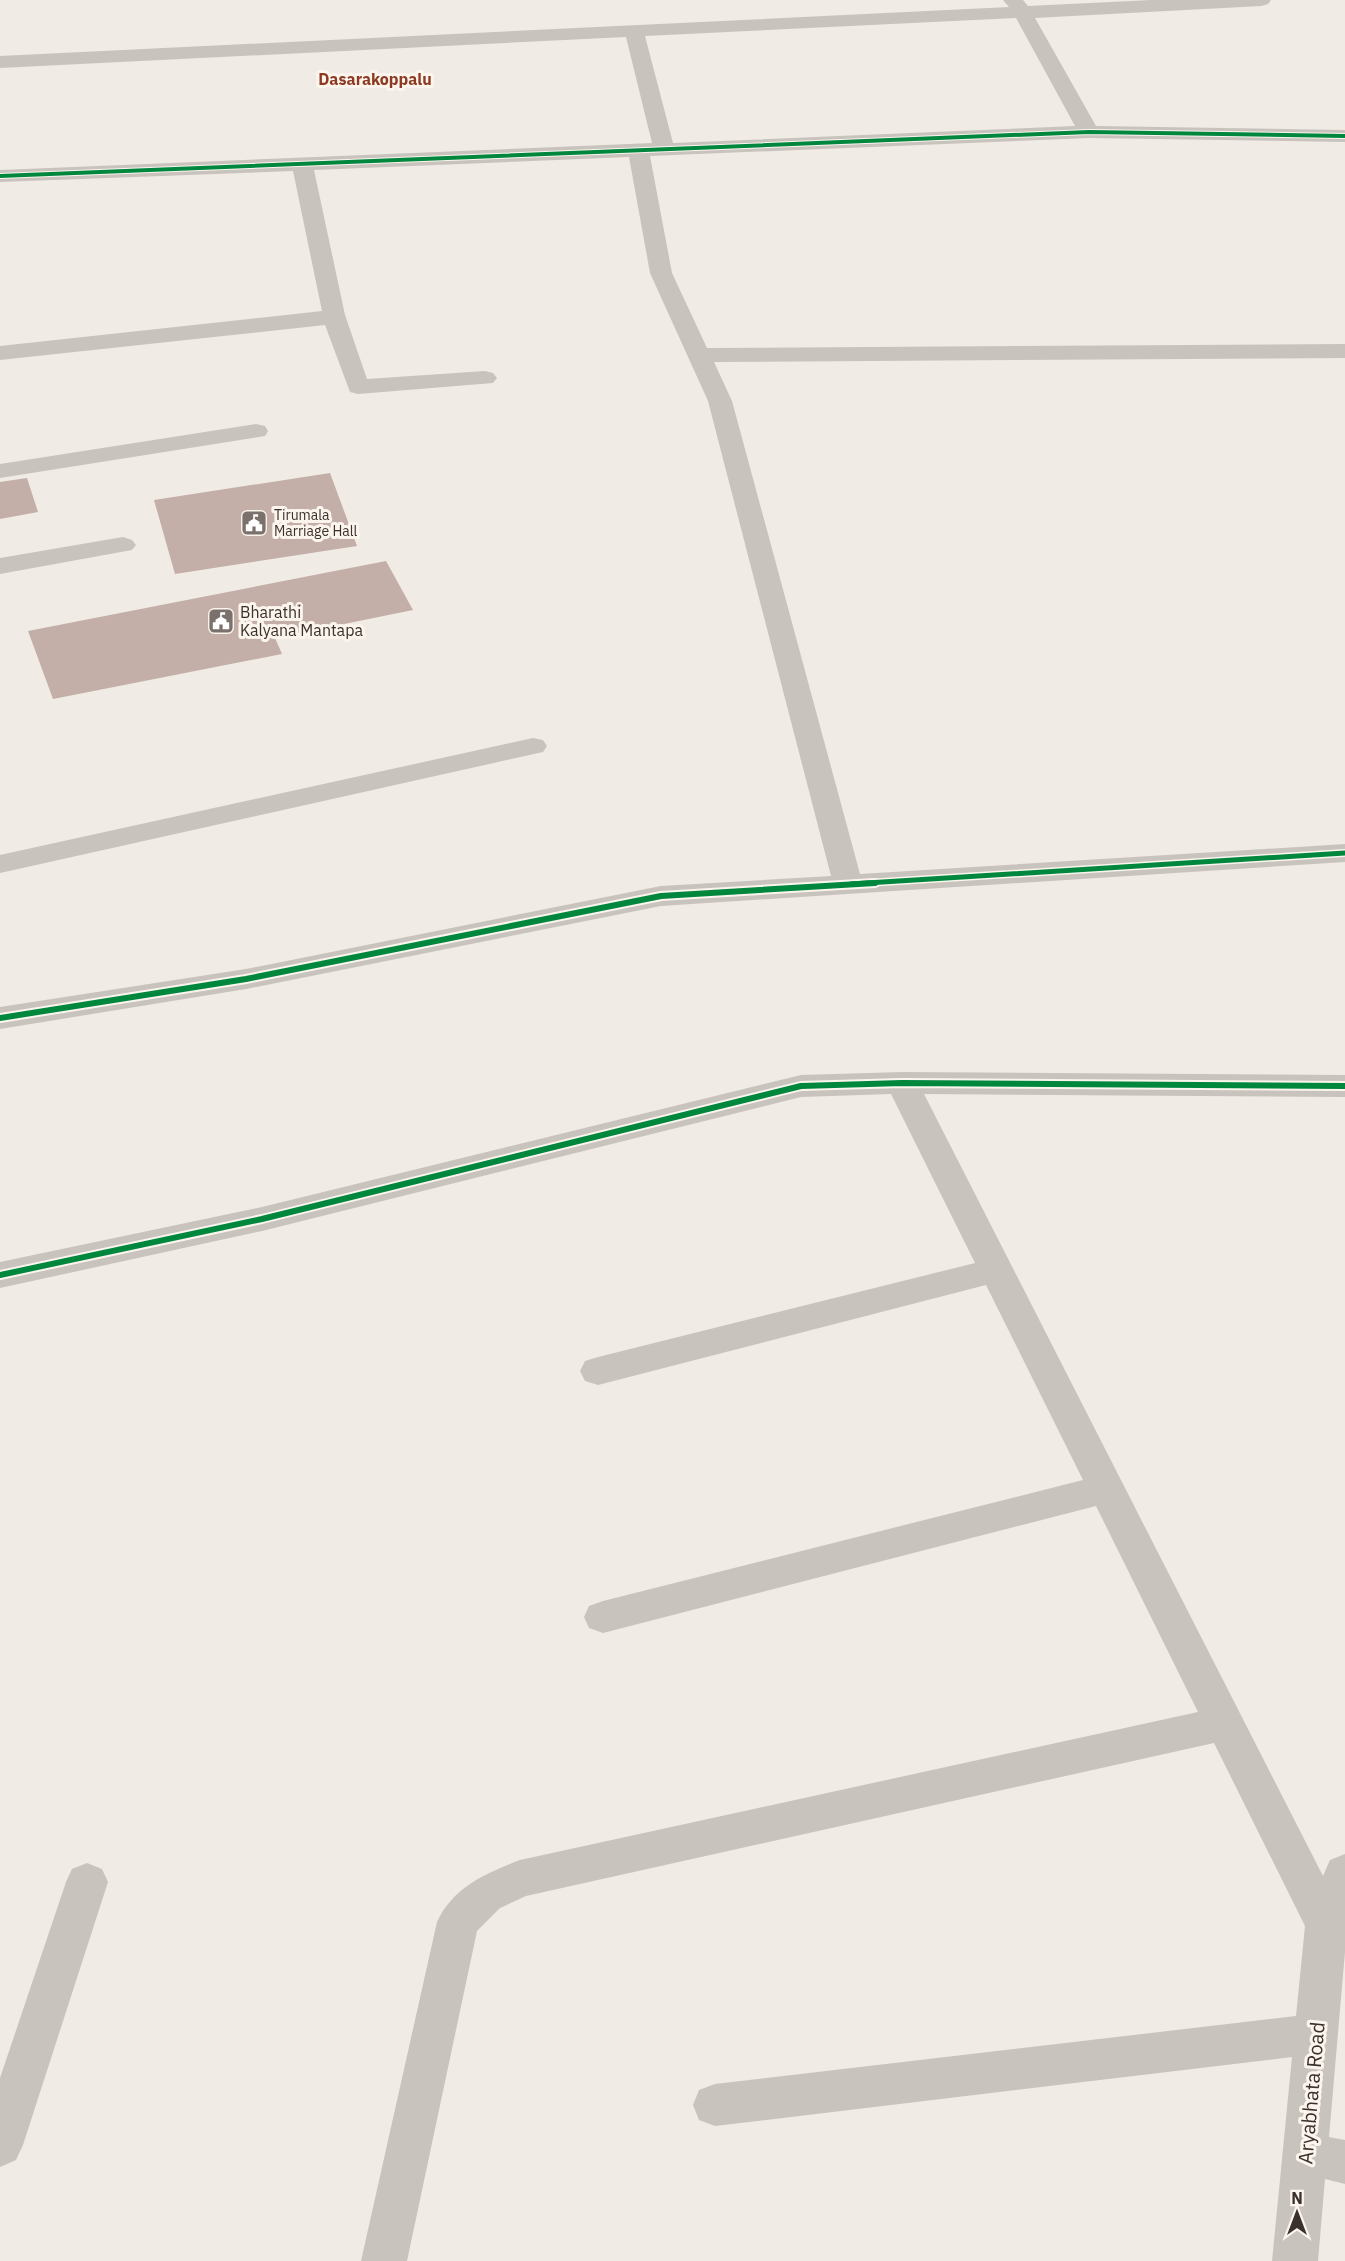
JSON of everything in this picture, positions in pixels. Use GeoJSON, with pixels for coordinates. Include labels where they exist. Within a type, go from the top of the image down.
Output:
{"type":"FeatureCollection","features":[{"type":"Feature","properties":{"kind":"street"},"geometry":{"type":"LineString","coordinates":[[0,62],[634,31],[1018,7],[1261,0]]}},
{"type":"Feature","properties":{"kind":"street"},"geometry":{"type":"LineString","coordinates":[[1018,7],[1089,132]]}},
{"type":"Feature","properties":{"kind":"street"},"geometry":{"type":"LineString","coordinates":[[634,31],[652,150],[661,273],[701,355],[720,401],[848,885]]}},
{"type":"Feature","properties":{"kind":"street"},"geometry":{"type":"LineString","coordinates":[[0,176],[1089,132],[1345,136]]}},
{"type":"Feature","properties":{"kind":"street"},"geometry":{"type":"LineString","coordinates":[[302,163],[333,315],[358,387],[485,378]]}},
{"type":"Feature","properties":{"kind":"street"},"geometry":{"type":"LineString","coordinates":[[0,353],[333,315]]}},
{"type":"Feature","properties":{"kind":"street"},"geometry":{"type":"LineString","coordinates":[[701,355],[1345,351]]}},
{"type":"Feature","properties":{"kind":"street"},"geometry":{"type":"LineString","coordinates":[[0,471],[256,431]]}},
{"type":"Feature","properties":{"kind":"street"},"geometry":{"type":"LineString","coordinates":[[0,566],[123,545]]}},
{"type":"Feature","properties":{"kind":"street"},"geometry":{"type":"LineString","coordinates":[[0,864],[533,746]]}},
{"type":"Feature","properties":{"kind":"street"},"geometry":{"type":"LineString","coordinates":[[0,1018],[246,979],[661,896],[1345,853]]}},
{"type":"Feature","properties":{"kind":"street"},"geometry":{"type":"LineString","coordinates":[[902,1083],[1326,1925]]}},
{"type":"Feature","properties":{"kind":"street"},"geometry":{"type":"LineString","coordinates":[[0,1275],[262,1219],[801,1086],[902,1083],[1345,1086]]}},
{"type":"Feature","properties":{"kind":"street"},"geometry":{"type":"LineString","coordinates":[[598,1371],[997,1270]]}},
{"type":"Feature","properties":{"kind":"street"},"geometry":{"type":"LineString","coordinates":[[603,1617],[1107,1489]]}},
{"type":"Feature","properties":{"kind":"street"},"geometry":{"type":"LineString","coordinates":[[384,2261],[458,1922],[485,1895],[520,1879],[1225,1724]]}},
{"type":"Feature","properties":{"kind":"street","name":"Aryabhata Road"},"geometry":{"type":"LineString","coordinates":[[1295,2261],[1325,2158],[1317,2034],[1326,1925],[1345,1873]]}},
{"type":"Feature","properties":{"kind":"street"},"geometry":{"type":"LineString","coordinates":[[0,2145],[87,1882]]}},
{"type":"Feature","properties":{"kind":"street"},"geometry":{"type":"LineString","coordinates":[[715,2105],[1317,2034]]}},
{"type":"Feature","properties":{"kind":"building","name":"Tirumala Marriage Hall"},"geometry":{"type":"Polygon","coordinates":[[[330,473],[357,546],[175,574],[154,500],[330,473]]]}},
{"type":"Feature","properties":{"kind":"building"},"geometry":{"type":"Polygon","coordinates":[[[27,478],[38,512],[0,519],[0,482],[27,478]]]}},
{"type":"Feature","properties":{"kind":"building","name":"Bharathi Kalyana Mantapa"},"geometry":{"type":"Polygon","coordinates":[[[386,561],[413,610],[275,638],[282,654],[53,699],[28,631],[386,561]]]}},
{"type":"Feature","properties":{"kind":"cycle path"},"geometry":{"type":"LineString","coordinates":[[0,176],[1089,132],[1345,136]]}},
{"type":"Feature","properties":{"kind":"cycle path"},"geometry":{"type":"LineString","coordinates":[[0,1018],[246,979],[661,896],[1345,853]]}},
{"type":"Feature","properties":{"kind":"cycle path"},"geometry":{"type":"LineString","coordinates":[[0,1275],[262,1219],[801,1086],[902,1083],[1345,1086]]}},
{"type":"Feature","properties":{"kind":"place","name":"Tirumala Marriage Hall"},"geometry":{"type":"Point","coordinates":[254,523]}},
{"type":"Feature","properties":{"kind":"place","name":"Bharathi Kalyana Mantapa"},"geometry":{"type":"Point","coordinates":[221,621]}},
{"type":"Feature","properties":{"kind":"district","name":"Dasarakoppalu"},"geometry":{"type":"Point","coordinates":[375,79]}}]}
